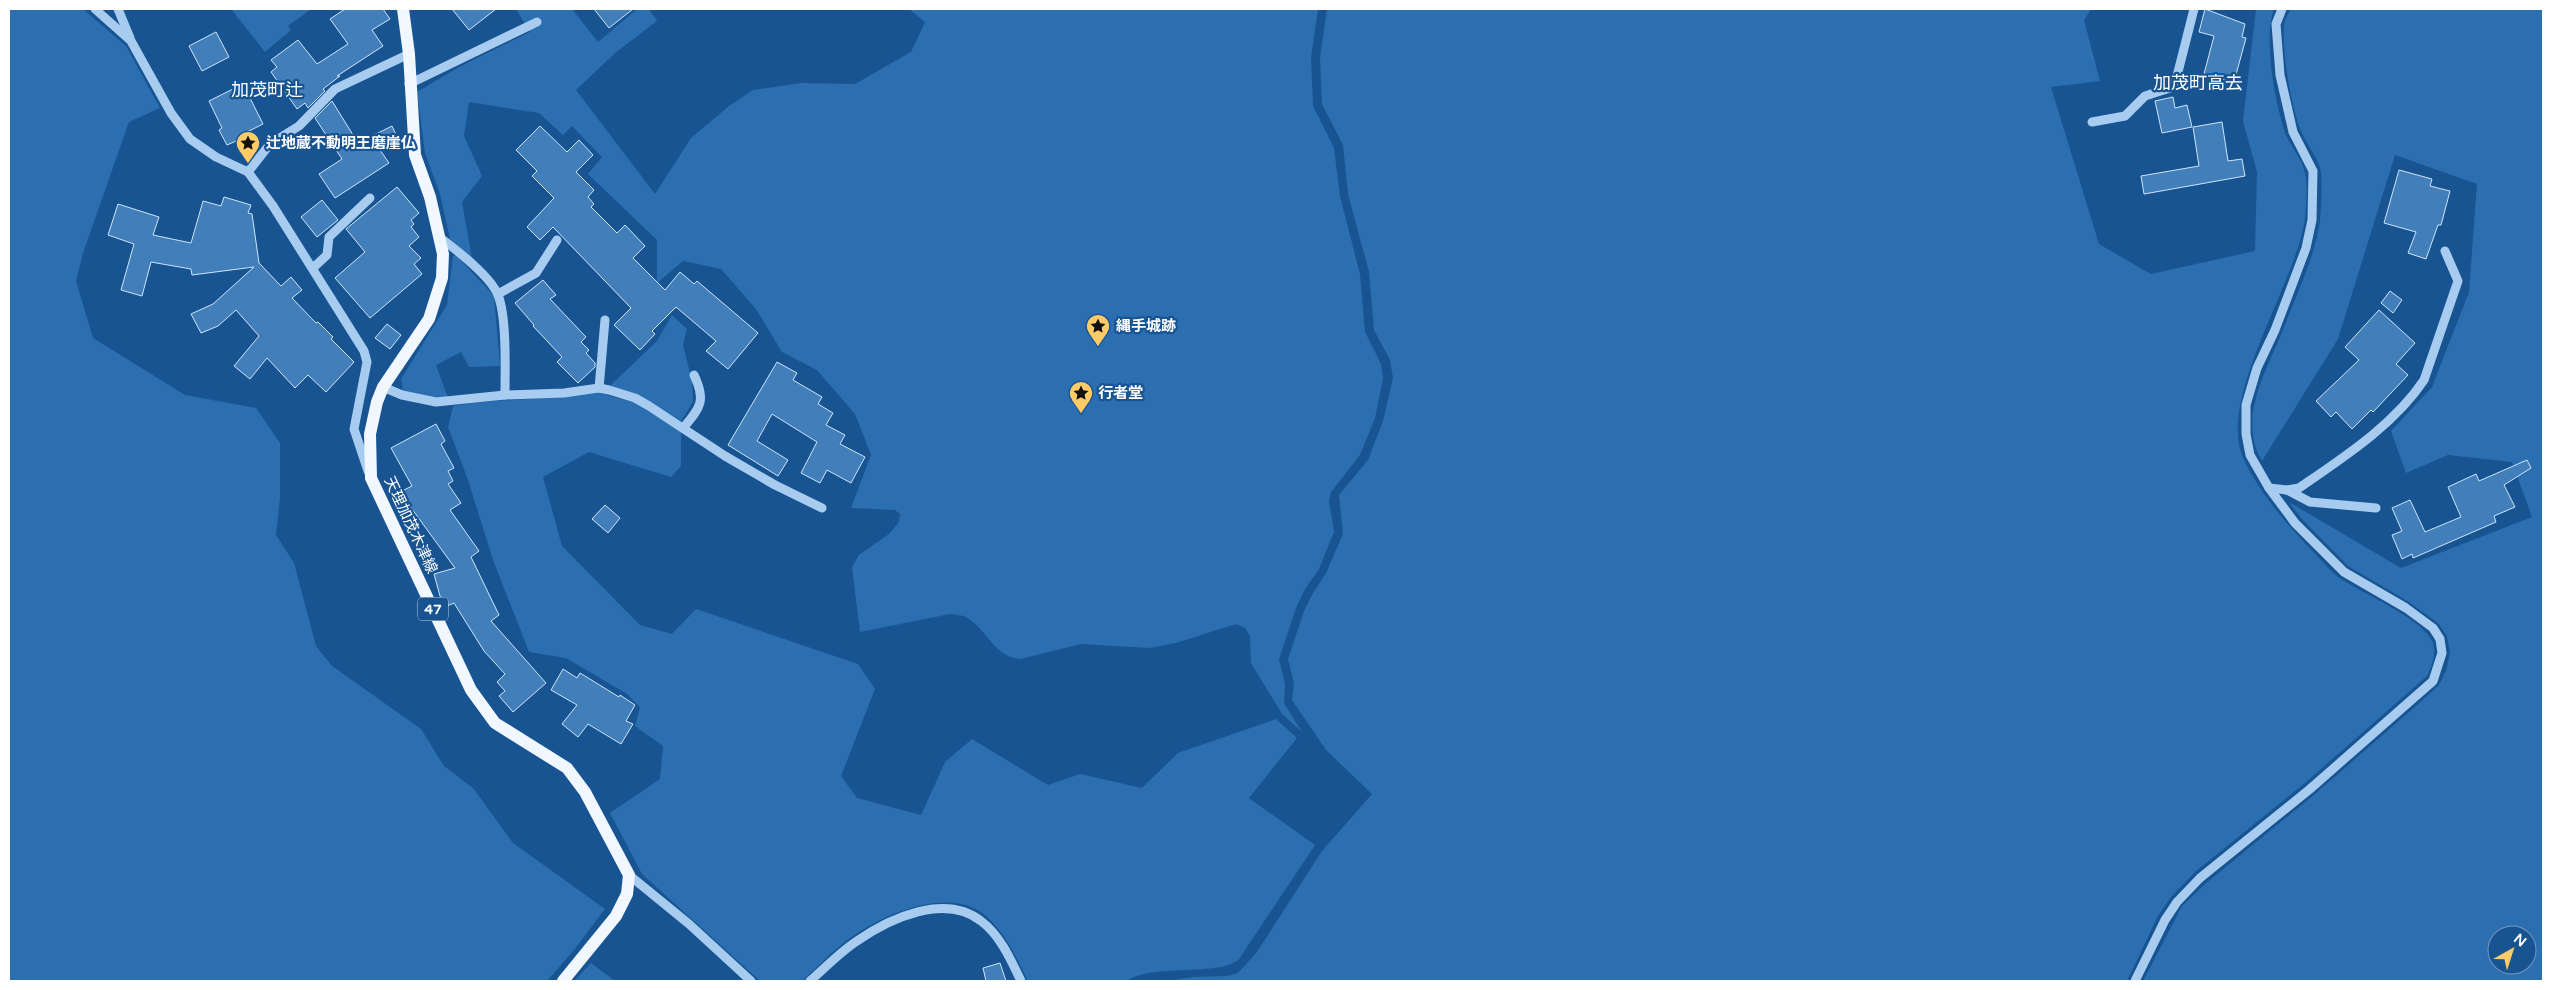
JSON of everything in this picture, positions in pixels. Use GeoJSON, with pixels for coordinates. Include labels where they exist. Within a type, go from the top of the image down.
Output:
{"type":"FeatureCollection","features":[{"type":"Feature","properties":{"kind":"main road","name":"天理加茂木津線"},"geometry":{"type":"LineString","coordinates":[[403,9],[409,54],[409,84],[415,155],[430,197],[443,254],[442,278],[437,300],[429,319],[383,387],[377,402],[370,434],[371,478],[471,690],[495,722],[567,768],[585,792],[629,876]]}},
{"type":"Feature","properties":{"kind":"main road"},"geometry":{"type":"LineString","coordinates":[[563,981],[616,916],[627,894],[629,876]]}},
{"type":"Feature","properties":{"kind":"street"},"geometry":{"type":"LineString","coordinates":[[95,9],[131,41]]}},
{"type":"Feature","properties":{"kind":"street"},"geometry":{"type":"LineString","coordinates":[[118,9],[131,41],[171,113],[190,139],[216,157],[248,172],[313,268],[364,351],[367,362],[354,429],[371,478]]}},
{"type":"Feature","properties":{"kind":"street"},"geometry":{"type":"LineString","coordinates":[[2092,122],[2125,116],[2145,96],[2170,88],[2176,80],[2194,9]]}},
{"type":"Feature","properties":{"kind":"street"},"geometry":{"type":"LineString","coordinates":[[2135,981],[2165,920],[2188,890],[2310,789],[2412,700],[2433,680],[2442,653],[2440,639],[2433,628],[2406,608],[2344,572],[2295,523],[2269,488],[2250,455],[2246,434],[2246,406],[2257,368],[2275,330],[2306,248],[2312,220],[2313,171],[2293,132],[2280,75],[2276,24],[2282,9]]}},
{"type":"Feature","properties":{"kind":"street"},"geometry":{"type":"LineString","coordinates":[[409,84],[537,22]]}},
{"type":"Feature","properties":{"kind":"street"},"geometry":{"type":"LineString","coordinates":[[248,172],[270,144],[299,126],[335,89],[409,54]]}},
{"type":"Feature","properties":{"kind":"street"},"geometry":{"type":"LineString","coordinates":[[313,268],[327,255],[329,237],[370,198]]}},
{"type":"Feature","properties":{"kind":"street"},"geometry":{"type":"LineString","coordinates":[[438,235],[459,252],[498,294],[502,316],[504,395]]}},
{"type":"Feature","properties":{"kind":"street"},"geometry":{"type":"LineString","coordinates":[[498,294],[536,273],[557,240]]}},
{"type":"Feature","properties":{"kind":"street"},"geometry":{"type":"LineString","coordinates":[[2269,488],[2287,490],[2299,488],[2366,441],[2420,386],[2458,281],[2445,252]]}},
{"type":"Feature","properties":{"kind":"street"},"geometry":{"type":"LineString","coordinates":[[599,388],[605,320]]}},
{"type":"Feature","properties":{"kind":"street"},"geometry":{"type":"LineString","coordinates":[[684,427],[698,410],[702,391],[694,375]]}},
{"type":"Feature","properties":{"kind":"street"},"geometry":{"type":"LineString","coordinates":[[383,387],[402,395],[436,402],[504,395],[564,394],[599,388],[635,398],[774,485],[822,508]]}},
{"type":"Feature","properties":{"kind":"street"},"geometry":{"type":"LineString","coordinates":[[2287,490],[2310,502],[2376,508]]}},
{"type":"Feature","properties":{"kind":"street"},"geometry":{"type":"LineString","coordinates":[[629,876],[689,924],[750,981]]}},
{"type":"Feature","properties":{"kind":"street"},"geometry":{"type":"LineString","coordinates":[[810,981],[856,941],[895,920],[920,912],[945,908],[969,913],[983,922],[1009,956],[1021,981]]}},
{"type":"Feature","properties":{"kind":"shaded area"},"geometry":{"type":"Polygon","coordinates":[[[9,9],[83,9],[126,46],[160,108],[129,122],[83,253],[76,281],[93,338],[185,395],[256,408],[280,443],[280,498],[276,535],[294,563],[316,646],[332,666],[421,729],[444,766],[473,788],[513,843],[605,909],[574,950],[547,981],[9,981],[9,9]]]}},
{"type":"Feature","properties":{"kind":"shaded area"},"geometry":{"type":"Polygon","coordinates":[[[231,9],[311,9],[288,26],[291,30],[265,52],[231,9]]]}},
{"type":"Feature","properties":{"kind":"shaded area"},"geometry":{"type":"Polygon","coordinates":[[[516,9],[572,9],[598,42],[637,9],[649,9],[657,21],[615,53],[576,90],[655,194],[691,138],[729,106],[753,90],[801,83],[855,84],[911,52],[925,22],[909,9],[1318,9],[1311,58],[1313,106],[1334,148],[1340,196],[1360,274],[1365,332],[1381,364],[1383,378],[1375,418],[1360,455],[1331,492],[1329,501],[1334,532],[1319,569],[1305,589],[1296,608],[1279,659],[1285,684],[1284,703],[1302,732],[1282,714],[1251,663],[1250,636],[1245,628],[1236,624],[1176,643],[1149,648],[1081,644],[1020,659],[1011,657],[997,648],[980,628],[966,617],[960,615],[950,614],[860,632],[852,567],[859,555],[889,534],[899,522],[900,514],[895,510],[851,508],[871,455],[855,414],[817,370],[782,352],[756,309],[721,269],[683,261],[657,283],[657,240],[588,174],[602,157],[572,126],[563,135],[539,113],[469,102],[464,136],[482,176],[462,202],[472,259],[450,239],[440,194],[425,153],[417,92],[459,67],[530,32],[516,9]]]}},
{"type":"Feature","properties":{"kind":"shaded area"},"geometry":{"type":"Polygon","coordinates":[[[1327,9],[2091,9],[2084,20],[2100,81],[2051,87],[2099,244],[2151,274],[2255,251],[2257,172],[2243,121],[2256,9],[2274,9],[2271,22],[2270,54],[2274,89],[2286,135],[2301,163],[2306,177],[2305,219],[2299,246],[2248,375],[2240,406],[2238,435],[2244,460],[2259,487],[2277,512],[2308,547],[2338,577],[2403,614],[2424,630],[2431,639],[2434,648],[2432,663],[2427,676],[2305,783],[2195,872],[2171,897],[2158,916],[2127,981],[1165,981],[1194,977],[1227,976],[1238,973],[1257,952],[1322,851],[1372,794],[1326,750],[1292,700],[1294,683],[1288,659],[1304,611],[1326,573],[1343,534],[1339,495],[1368,460],[1383,421],[1393,378],[1390,360],[1374,330],[1369,272],[1348,194],[1343,145],[1322,104],[1320,58],[1327,9]]]}},
{"type":"Feature","properties":{"kind":"shaded area"},"geometry":{"type":"Polygon","coordinates":[[[2291,9],[2543,9],[2543,981],[2143,981],[2182,906],[2205,884],[2315,794],[2417,705],[2439,685],[2446,671],[2450,653],[2447,636],[2438,623],[2409,602],[2348,566],[2301,518],[2289,502],[2401,568],[2532,517],[2512,462],[2448,455],[2406,473],[2391,431],[2432,387],[2469,292],[2477,184],[2395,155],[2338,339],[2262,461],[2255,445],[2252,429],[2253,412],[2262,379],[2314,249],[2321,209],[2322,186],[2320,168],[2297,121],[2288,79],[2284,50],[2285,19],[2291,9]]]}},
{"type":"Feature","properties":{"kind":"shaded area"},"geometry":{"type":"Polygon","coordinates":[[[456,255],[494,296],[500,366],[469,367],[461,352],[436,365],[448,398],[436,398],[403,391],[401,379],[447,305],[453,256],[456,255]]]}},
{"type":"Feature","properties":{"kind":"shaded area"},"geometry":{"type":"Polygon","coordinates":[[[672,315],[687,329],[683,345],[692,381],[693,402],[681,421],[637,394],[610,386],[657,341],[672,315]]]}},
{"type":"Feature","properties":{"kind":"shaded area"},"geometry":{"type":"Polygon","coordinates":[[[599,393],[633,402],[681,431],[681,466],[671,477],[589,452],[543,477],[562,546],[640,625],[672,634],[696,609],[858,664],[875,689],[841,776],[857,798],[921,815],[945,762],[972,739],[1048,785],[1080,774],[1142,788],[1178,753],[1276,719],[1297,738],[1249,798],[1315,845],[1239,959],[1217,968],[1152,972],[1127,981],[1028,981],[1005,939],[987,917],[972,908],[956,903],[938,903],[901,911],[867,927],[840,946],[802,981],[760,981],[642,874],[610,813],[660,779],[663,746],[635,726],[640,707],[627,694],[566,658],[529,652],[493,560],[468,480],[448,427],[453,406],[599,393]]]}},
{"type":"Feature","properties":{"kind":"shaded area"},"geometry":{"type":"Polygon","coordinates":[[[591,963],[615,981],[574,981],[591,963]]]}},
{"type":"Feature","properties":{"kind":"building"},"geometry":{"type":"Polygon","coordinates":[[[345,9],[383,9],[390,19],[372,30],[383,46],[337,76],[340,76],[323,89],[325,91],[308,108],[305,103],[297,109],[271,72],[277,67],[271,60],[298,40],[317,64],[348,44],[330,19],[345,9]]]}},
{"type":"Feature","properties":{"kind":"building"},"geometry":{"type":"Polygon","coordinates":[[[452,9],[496,9],[469,30],[452,9]]]}},
{"type":"Feature","properties":{"kind":"building"},"geometry":{"type":"Polygon","coordinates":[[[594,9],[633,9],[609,28],[594,9]]]}},
{"type":"Feature","properties":{"kind":"building"},"geometry":{"type":"Polygon","coordinates":[[[2205,9],[2245,24],[2242,37],[2246,38],[2234,82],[2204,74],[2214,36],[2199,32],[2205,9]]]}},
{"type":"Feature","properties":{"kind":"building"},"geometry":{"type":"Polygon","coordinates":[[[216,32],[229,57],[202,71],[189,46],[216,32]]]}},
{"type":"Feature","properties":{"kind":"building"},"geometry":{"type":"Polygon","coordinates":[[[243,84],[263,124],[241,135],[243,138],[227,145],[219,130],[222,128],[209,101],[243,84]]]}},
{"type":"Feature","properties":{"kind":"building"},"geometry":{"type":"Polygon","coordinates":[[[2173,97],[2175,108],[2187,105],[2192,127],[2162,133],[2155,101],[2173,97]]]}},
{"type":"Feature","properties":{"kind":"building"},"geometry":{"type":"Polygon","coordinates":[[[332,101],[358,143],[392,126],[399,141],[380,150],[389,163],[335,198],[319,174],[342,159],[315,118],[332,101]]]}},
{"type":"Feature","properties":{"kind":"building"},"geometry":{"type":"Polygon","coordinates":[[[2222,122],[2228,161],[2242,159],[2245,176],[2144,194],[2141,176],[2199,166],[2193,127],[2222,122]]]}},
{"type":"Feature","properties":{"kind":"building"},"geometry":{"type":"Polygon","coordinates":[[[540,126],[567,152],[579,140],[593,155],[576,172],[594,190],[588,197],[594,204],[591,207],[617,233],[625,225],[645,246],[633,258],[665,290],[680,272],[694,284],[697,281],[758,333],[728,369],[706,351],[716,341],[676,307],[652,331],[655,334],[640,350],[614,325],[631,308],[553,227],[540,240],[527,227],[554,198],[532,176],[537,171],[516,150],[540,126]]]}},
{"type":"Feature","properties":{"kind":"building"},"geometry":{"type":"Polygon","coordinates":[[[2399,170],[2432,179],[2430,186],[2450,191],[2441,225],[2438,225],[2426,259],[2408,253],[2416,232],[2384,223],[2399,170]]]}},
{"type":"Feature","properties":{"kind":"building"},"geometry":{"type":"Polygon","coordinates":[[[397,187],[419,213],[411,220],[414,224],[411,227],[419,237],[409,246],[421,258],[414,264],[422,274],[370,318],[335,278],[365,252],[346,229],[397,187]]]}},
{"type":"Feature","properties":{"kind":"building"},"geometry":{"type":"Polygon","coordinates":[[[224,197],[251,205],[248,213],[252,214],[259,263],[281,286],[291,277],[302,290],[292,298],[316,323],[318,322],[333,337],[331,339],[354,362],[326,392],[308,375],[295,388],[267,358],[250,379],[234,366],[259,336],[236,310],[218,326],[201,333],[191,314],[213,304],[254,267],[192,275],[191,269],[151,262],[142,296],[121,290],[134,244],[108,235],[118,204],[159,217],[153,235],[191,243],[203,201],[221,206],[224,197]]]}},
{"type":"Feature","properties":{"kind":"building"},"geometry":{"type":"Polygon","coordinates":[[[322,200],[338,220],[317,237],[301,217],[322,200]]]}},
{"type":"Feature","properties":{"kind":"building"},"geometry":{"type":"Polygon","coordinates":[[[543,280],[556,295],[550,299],[586,337],[581,342],[589,350],[586,353],[595,363],[595,367],[578,383],[557,362],[562,357],[533,326],[515,303],[543,280]]]}},
{"type":"Feature","properties":{"kind":"building"},"geometry":{"type":"Polygon","coordinates":[[[2390,291],[2402,300],[2393,313],[2381,303],[2390,291]]]}},
{"type":"Feature","properties":{"kind":"building"},"geometry":{"type":"Polygon","coordinates":[[[2379,310],[2415,343],[2396,364],[2408,375],[2373,412],[2371,410],[2352,429],[2336,412],[2331,417],[2316,401],[2359,360],[2345,347],[2379,310]]]}},
{"type":"Feature","properties":{"kind":"building"},"geometry":{"type":"Polygon","coordinates":[[[387,324],[401,335],[390,349],[375,338],[387,324]]]}},
{"type":"Feature","properties":{"kind":"building"},"geometry":{"type":"Polygon","coordinates":[[[777,362],[797,373],[793,380],[822,397],[818,404],[833,413],[826,425],[845,435],[840,444],[865,457],[851,483],[827,470],[820,483],[801,473],[817,442],[772,414],[757,441],[788,460],[778,476],[728,445],[777,362]]]}},
{"type":"Feature","properties":{"kind":"building"},"geometry":{"type":"Polygon","coordinates":[[[436,424],[445,441],[441,444],[454,468],[448,471],[453,481],[448,484],[461,503],[450,510],[479,551],[471,557],[499,615],[491,621],[546,683],[513,712],[499,696],[505,691],[497,682],[505,674],[484,651],[454,603],[445,607],[440,596],[434,574],[455,568],[409,505],[405,507],[398,493],[412,486],[391,448],[436,424]]]}},
{"type":"Feature","properties":{"kind":"building"},"geometry":{"type":"Polygon","coordinates":[[[2527,460],[2531,468],[2504,485],[2515,507],[2494,516],[2496,522],[2413,558],[2412,554],[2402,559],[2392,535],[2402,531],[2392,508],[2410,500],[2425,532],[2461,517],[2448,487],[2476,474],[2479,481],[2527,460]]]}},
{"type":"Feature","properties":{"kind":"building"},"geometry":{"type":"Polygon","coordinates":[[[605,505],[620,518],[608,533],[592,519],[605,505]]]}},
{"type":"Feature","properties":{"kind":"building"},"geometry":{"type":"Polygon","coordinates":[[[563,669],[577,678],[580,673],[635,705],[626,721],[633,724],[621,744],[588,724],[578,737],[562,724],[577,705],[551,690],[563,669]]]}},
{"type":"Feature","properties":{"kind":"building"},"geometry":{"type":"Polygon","coordinates":[[[1000,963],[1006,981],[986,981],[983,968],[1000,963]]]}},
{"type":"Feature","properties":{"kind":"place","name":"辻地蔵不動明王磨崖仏"},"geometry":{"type":"Point","coordinates":[248,164]}},
{"type":"Feature","properties":{"kind":"place","name":"縄手城跡"},"geometry":{"type":"Point","coordinates":[1098,347]}},
{"type":"Feature","properties":{"kind":"place","name":"行者堂"},"geometry":{"type":"Point","coordinates":[1081,414]}},
{"type":"Feature","properties":{"kind":"district","name":"加茂町高去"},"geometry":{"type":"Point","coordinates":[2198,83]}},
{"type":"Feature","properties":{"kind":"district","name":"加茂町辻"},"geometry":{"type":"Point","coordinates":[267,90]}}]}
